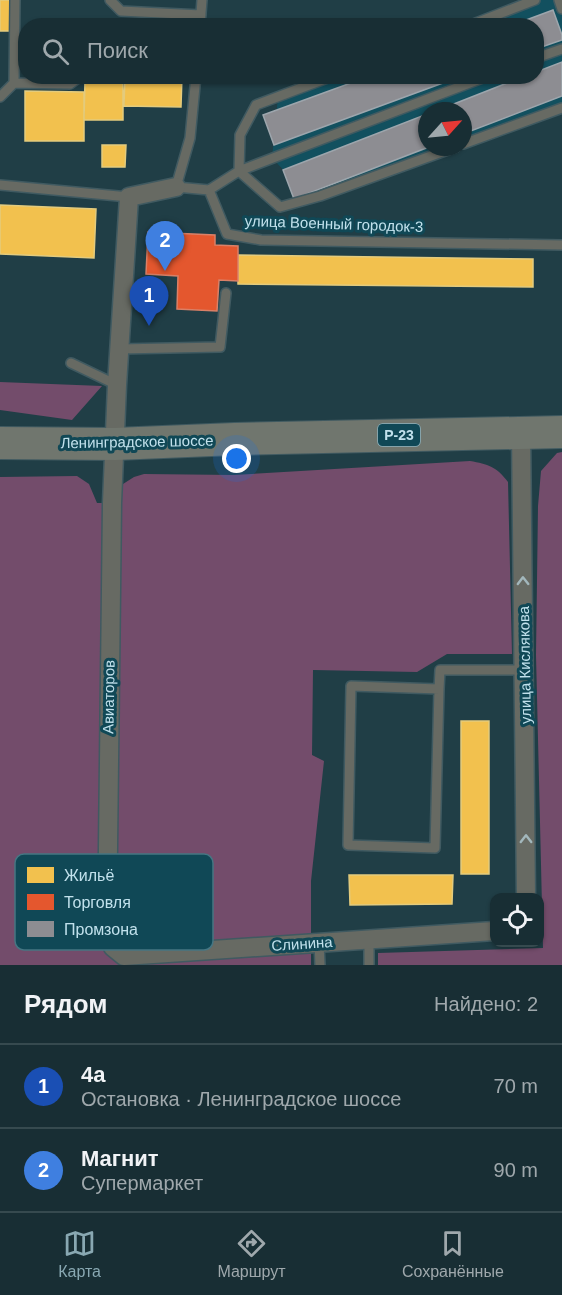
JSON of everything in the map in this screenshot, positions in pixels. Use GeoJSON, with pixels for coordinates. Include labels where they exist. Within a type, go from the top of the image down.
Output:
{"type":"FeatureCollection","features":[{"type":"Feature","properties":{"kind":"highway","name":"Ленинградское шоссе"},"geometry":{"type":"LineString","coordinates":[[0,443],[115,444],[562,432]]}},
{"type":"Feature","properties":{"kind":"street"},"geometry":{"type":"LineString","coordinates":[[129,197],[176,187]]}},
{"type":"Feature","properties":{"kind":"street","name":"Авиаторов"},"geometry":{"type":"LineString","coordinates":[[108,854],[112,503],[129,197]]}},
{"type":"Feature","properties":{"kind":"street","name":"улица Кислякова"},"geometry":{"type":"LineString","coordinates":[[521,432],[526,893]]}},
{"type":"Feature","properties":{"kind":"street","name":"Слинина"},"geometry":{"type":"LineString","coordinates":[[116,950],[124,956],[490,931]]}},
{"type":"Feature","properties":{"kind":"lane"},"geometry":{"type":"LineString","coordinates":[[0,97],[14,82],[15,0]]}},
{"type":"Feature","properties":{"kind":"lane"},"geometry":{"type":"LineString","coordinates":[[110,0],[121,11],[183,18]]}},
{"type":"Feature","properties":{"kind":"lane"},"geometry":{"type":"LineString","coordinates":[[201,18],[202,0]]}},
{"type":"Feature","properties":{"kind":"lane"},"geometry":{"type":"LineString","coordinates":[[489,18],[535,0]]}},
{"type":"Feature","properties":{"kind":"lane"},"geometry":{"type":"LineString","coordinates":[[559,0],[562,9]]}},
{"type":"Feature","properties":{"kind":"lane"},"geometry":{"type":"LineString","coordinates":[[544,55],[562,49]]}},
{"type":"Feature","properties":{"kind":"lane"},"geometry":{"type":"LineString","coordinates":[[14,82],[18,82]]}},
{"type":"Feature","properties":{"kind":"lane"},"geometry":{"type":"LineString","coordinates":[[195,84],[190,138],[176,187],[209,190],[239,171],[467,84]]}},
{"type":"Feature","properties":{"kind":"lane"},"geometry":{"type":"LineString","coordinates":[[239,171],[240,135],[256,105],[312,84]]}},
{"type":"Feature","properties":{"kind":"lane"},"geometry":{"type":"LineString","coordinates":[[472,141],[562,108]]}},
{"type":"Feature","properties":{"kind":"lane"},"geometry":{"type":"LineString","coordinates":[[239,171],[280,207],[320,196],[431,156]]}},
{"type":"Feature","properties":{"kind":"lane"},"geometry":{"type":"LineString","coordinates":[[0,185],[129,197]]}},
{"type":"Feature","properties":{"kind":"lane","name":"улица Военный городок-3"},"geometry":{"type":"LineString","coordinates":[[209,190],[227,234],[261,240],[562,246]]}},
{"type":"Feature","properties":{"kind":"lane"},"geometry":{"type":"LineString","coordinates":[[119,349],[220,347],[226,293]]}},
{"type":"Feature","properties":{"kind":"lane"},"geometry":{"type":"LineString","coordinates":[[71,363],[117,386]]}},
{"type":"Feature","properties":{"kind":"lane"},"geometry":{"type":"LineString","coordinates":[[439,689],[351,686],[348,845],[435,848],[440,670],[525,670]]}},
{"type":"Feature","properties":{"kind":"lane"},"geometry":{"type":"LineString","coordinates":[[369,940],[369,965]]}},
{"type":"Feature","properties":{"kind":"lane"},"geometry":{"type":"LineString","coordinates":[[320,943],[320,965]]}},
{"type":"Feature","properties":{"kind":"shaded area"},"geometry":{"type":"Polygon","coordinates":[[[537,0],[562,0],[562,110],[472,143],[472,102],[418,102],[418,156],[438,156],[314,202],[272,158],[278,97],[314,84],[544,84],[544,18],[489,18],[537,0]]]}},
{"type":"Feature","properties":{"kind":"shaded area"},"geometry":{"type":"Polygon","coordinates":[[[0,382],[102,386],[72,420],[0,410],[0,382]]]}},
{"type":"Feature","properties":{"kind":"shaded area"},"geometry":{"type":"Polygon","coordinates":[[[562,452],[562,965],[378,965],[378,953],[544,947],[536,655],[538,506],[541,471],[557,453],[562,452]]]}},
{"type":"Feature","properties":{"kind":"shaded area"},"geometry":{"type":"Polygon","coordinates":[[[470,461],[492,467],[508,482],[512,654],[447,654],[417,672],[313,670],[312,755],[324,761],[311,881],[311,965],[0,965],[0,477],[77,476],[89,484],[97,503],[119,503],[123,484],[144,474],[234,475],[470,461]]]}},
{"type":"Feature","properties":{"kind":"building: Жильё"},"geometry":{"type":"Polygon","coordinates":[[[0,0],[12,0],[12,31],[0,31],[0,0]]]}},
{"type":"Feature","properties":{"kind":"building: Жильё"},"geometry":{"type":"Polygon","coordinates":[[[85,84],[123,84],[123,120],[84,120],[85,84]]]}},
{"type":"Feature","properties":{"kind":"building: Жильё"},"geometry":{"type":"Polygon","coordinates":[[[125,84],[182,84],[181,107],[124,106],[125,84]]]}},
{"type":"Feature","properties":{"kind":"building: Жильё"},"geometry":{"type":"Polygon","coordinates":[[[25,91],[84,92],[84,141],[25,141],[25,91]]]}},
{"type":"Feature","properties":{"kind":"building: Жильё"},"geometry":{"type":"Polygon","coordinates":[[[102,145],[126,145],[125,167],[102,167],[102,145]]]}},
{"type":"Feature","properties":{"kind":"building: Жильё"},"geometry":{"type":"Polygon","coordinates":[[[0,205],[96,209],[94,258],[0,254],[0,205]]]}},
{"type":"Feature","properties":{"kind":"building: Жильё"},"geometry":{"type":"Polygon","coordinates":[[[238,255],[533,259],[533,287],[238,284],[238,255]]]}},
{"type":"Feature","properties":{"kind":"building: Жильё"},"geometry":{"type":"Polygon","coordinates":[[[461,721],[489,721],[489,874],[461,874],[461,721]]]}},
{"type":"Feature","properties":{"kind":"building: Жильё"},"geometry":{"type":"Polygon","coordinates":[[[349,875],[453,875],[452,904],[350,905],[349,875]]]}},
{"type":"Feature","properties":{"kind":"building: Торговля"},"geometry":{"type":"Polygon","coordinates":[[[148,232],[215,235],[215,245],[238,246],[238,281],[219,280],[217,311],[177,309],[178,276],[146,274],[148,232]]]}},
{"type":"Feature","properties":{"kind":"building: Промзона"},"geometry":{"type":"Polygon","coordinates":[[[553,10],[562,40],[544,46],[544,18],[532,18],[553,10]]]}},
{"type":"Feature","properties":{"kind":"building: Промзона"},"geometry":{"type":"Polygon","coordinates":[[[562,62],[562,96],[472,131],[472,102],[459,102],[505,84],[544,84],[544,69],[562,62]]]}},
{"type":"Feature","properties":{"kind":"building: Промзона"},"geometry":{"type":"Polygon","coordinates":[[[348,84],[440,84],[274,145],[263,115],[348,84]]]}},
{"type":"Feature","properties":{"kind":"building: Промзона"},"geometry":{"type":"Polygon","coordinates":[[[418,118],[418,151],[294,199],[283,170],[418,118]]]}},
{"type":"Feature","properties":{"kind":"place","name":"Магнит"},"geometry":{"type":"Point","coordinates":[165,271]}},
{"type":"Feature","properties":{"kind":"place","name":"4а"},"geometry":{"type":"Point","coordinates":[149,326]}}]}
